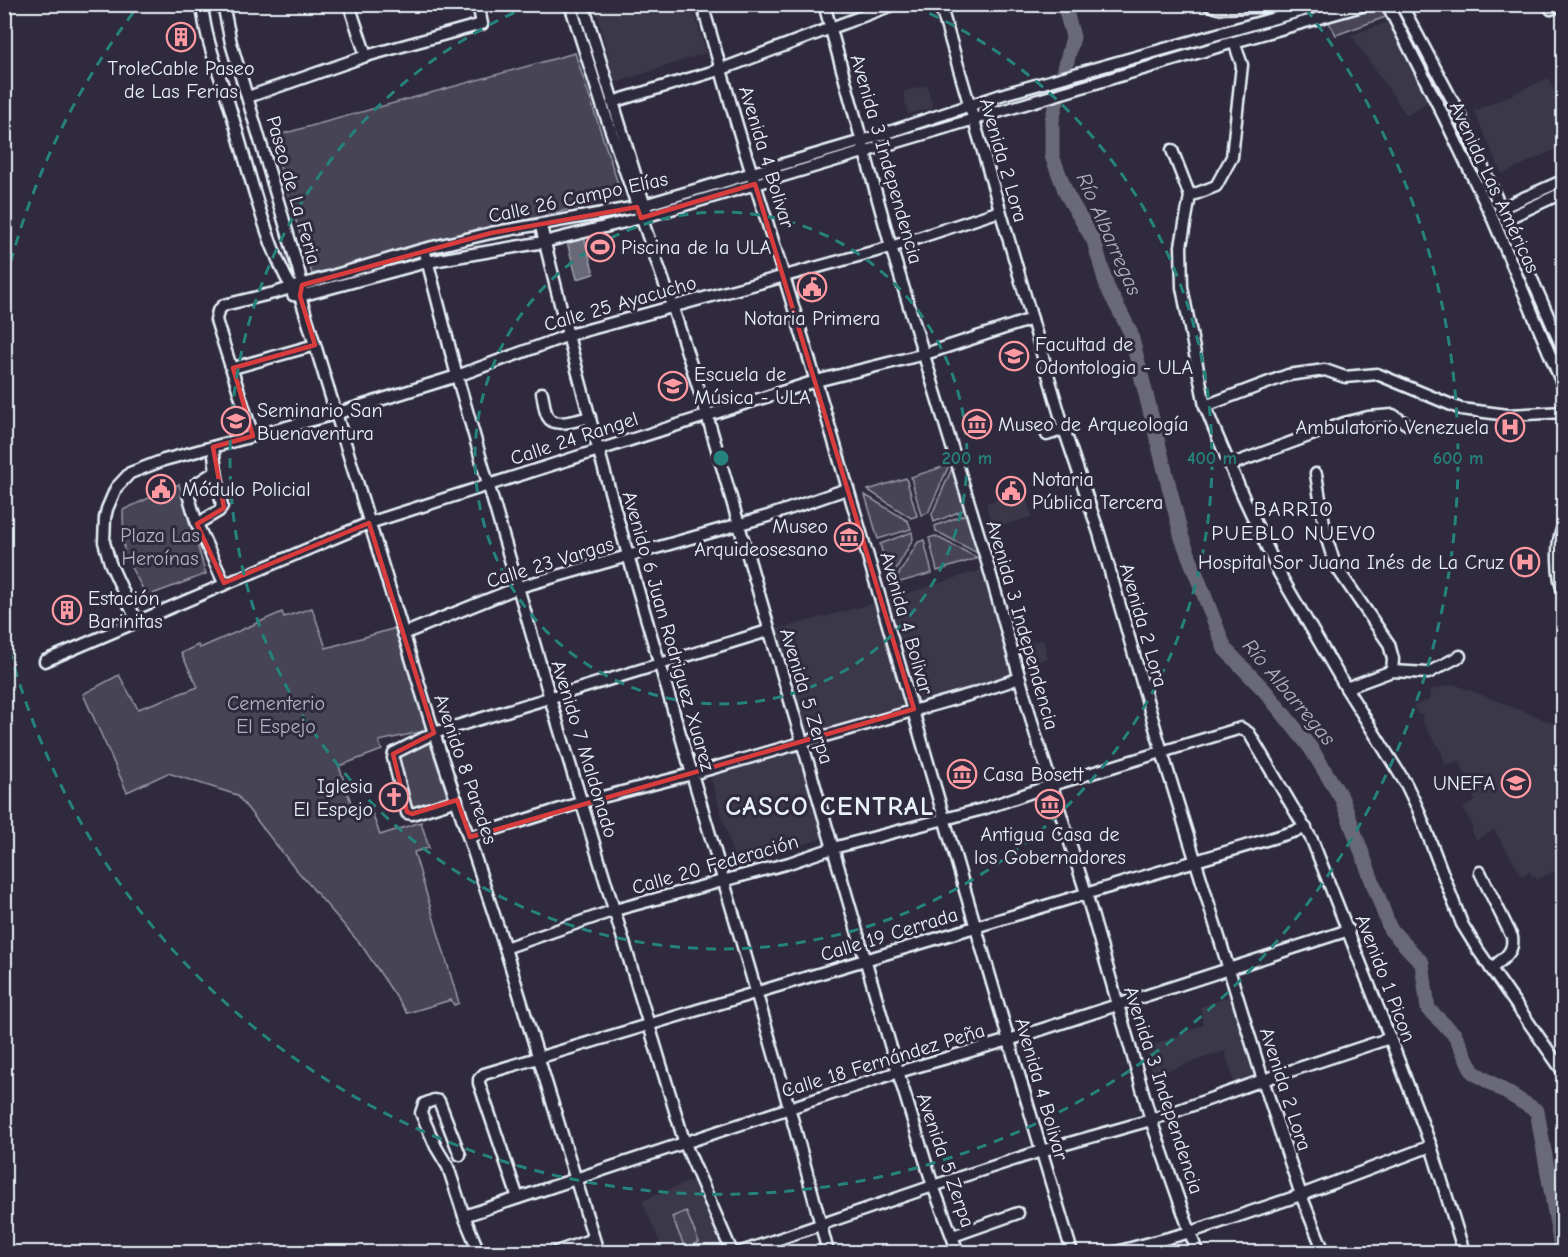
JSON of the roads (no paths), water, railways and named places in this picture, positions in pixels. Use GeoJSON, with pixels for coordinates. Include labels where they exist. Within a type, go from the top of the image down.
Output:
{"type":"FeatureCollection","features":[{"type":"Feature","properties":{"kind":"street","name":"Paseo de La Feria"},"geometry":{"type":"LineString","coordinates":[[202,4],[210,49],[227,97],[261,217],[284,275],[298,290]]}},
{"type":"Feature","properties":{"kind":"street","name":"Paseo de La Feria"},"geometry":{"type":"LineString","coordinates":[[223,4],[231,43],[248,97],[298,290]]}},
{"type":"Feature","properties":{"kind":"street"},"geometry":{"type":"LineString","coordinates":[[350,4],[366,56]]}},
{"type":"Feature","properties":{"kind":"street"},"geometry":{"type":"LineString","coordinates":[[248,97],[366,56],[482,24],[478,4]]}},
{"type":"Feature","properties":{"kind":"street"},"geometry":{"type":"LineString","coordinates":[[570,4],[641,206]]}},
{"type":"Feature","properties":{"kind":"street"},"geometry":{"type":"LineString","coordinates":[[583,4],[641,206]]}},
{"type":"Feature","properties":{"kind":"street","name":"Avenida 4 Bolivar"},"geometry":{"type":"LineString","coordinates":[[702,4],[914,709],[975,926],[1072,1252]]}},
{"type":"Feature","properties":{"kind":"street","name":"Avenida 3 Independencia"},"geometry":{"type":"LineString","coordinates":[[824,4],[891,246],[1086,893],[1151,1120],[1197,1252]]}},
{"type":"Feature","properties":{"kind":"street"},"geometry":{"type":"LineString","coordinates":[[612,102],[722,69],[895,4]]}},
{"type":"Feature","properties":{"kind":"street","name":"Avenida 2 Lora"},"geometry":{"type":"LineString","coordinates":[[940,4],[1032,319],[1065,429],[1100,533],[1162,752],[1229,970],[1301,1195],[1324,1252]]}},
{"type":"Feature","properties":{"kind":"street"},"geometry":{"type":"LineString","coordinates":[[1207,4],[1218,8],[1289,8],[1325,4]]}},
{"type":"Feature","properties":{"kind":"street","name":"Calle 26 Campo Elías"},"geometry":{"type":"LineString","coordinates":[[298,290],[424,249],[491,233],[541,226],[641,206],[752,173],[973,119],[1369,4]]}},
{"type":"Feature","properties":{"kind":"street","name":"Avenida Las Américas"},"geometry":{"type":"LineString","coordinates":[[1387,4],[1492,217],[1563,388]]}},
{"type":"Feature","properties":{"kind":"street","name":"Avenida Las Américas"},"geometry":{"type":"LineString","coordinates":[[1401,4],[1459,113],[1563,352]]}},
{"type":"Feature","properties":{"kind":"street"},"geometry":{"type":"LineString","coordinates":[[1547,4],[1551,9],[1563,4]]}},
{"type":"Feature","properties":{"kind":"street","name":"Calle 26 Campo Elías"},"geometry":{"type":"LineString","coordinates":[[298,290],[427,262],[544,242],[644,217],[755,184],[1007,93],[1199,39],[1289,8]]}},
{"type":"Feature","properties":{"kind":"street"},"geometry":{"type":"LineString","coordinates":[[1190,196],[1216,186],[1232,158],[1242,65],[1234,42]]}},
{"type":"Feature","properties":{"kind":"street"},"geometry":{"type":"LineString","coordinates":[[1172,150],[1190,196],[1181,246],[1182,287],[1205,406],[1243,496],[1279,573],[1346,688],[1406,784],[1418,808],[1462,924],[1563,1073]]}},
{"type":"Feature","properties":{"kind":"street"},"geometry":{"type":"LineString","coordinates":[[1501,208],[1563,180]]}},
{"type":"Feature","properties":{"kind":"street"},"geometry":{"type":"LineString","coordinates":[[1506,219],[1563,192]]}},
{"type":"Feature","properties":{"kind":"street","name":"Avenida 5 Zerpa"},"geometry":{"type":"LineString","coordinates":[[641,206],[740,523],[768,631],[803,742],[898,1072],[933,1186],[954,1236],[958,1252]]}},
{"type":"Feature","properties":{"kind":"street","name":"Calle 25 Ayacucho"},"geometry":{"type":"LineString","coordinates":[[137,622],[110,563],[104,542],[105,518],[116,489],[130,473],[164,460],[335,414],[457,376],[569,335],[891,246],[1000,211]]}},
{"type":"Feature","properties":{"kind":"street","name":"Avenido 6 Juan Rodriguez Xuarez"},"geometry":{"type":"LineString","coordinates":[[541,226],[598,450],[658,665],[725,880],[828,1252]]}},
{"type":"Feature","properties":{"kind":"street","name":"Avenido 7 Maldonado"},"geometry":{"type":"LineString","coordinates":[[424,249],[457,376],[550,698],[685,1144],[732,1252]]}},
{"type":"Feature","properties":{"kind":"street"},"geometry":{"type":"LineString","coordinates":[[253,436],[216,320],[218,311],[224,305],[274,293],[298,290]]}},
{"type":"Feature","properties":{"kind":"street","name":"Avenido 8 Paredes"},"geometry":{"type":"LineString","coordinates":[[298,290],[434,733],[506,948],[598,1252]]}},
{"type":"Feature","properties":{"kind":"street","name":"Calle 24 Rangel"},"geometry":{"type":"LineString","coordinates":[[45,660],[369,523],[707,414],[816,381],[925,354],[1032,319]]}},
{"type":"Feature","properties":{"kind":"street"},"geometry":{"type":"LineString","coordinates":[[233,368],[315,345]]}},
{"type":"Feature","properties":{"kind":"street"},"geometry":{"type":"LineString","coordinates":[[1205,406],[1288,375],[1325,369],[1345,377],[1377,374],[1461,409],[1508,415],[1563,412]]}},
{"type":"Feature","properties":{"kind":"street"},"geometry":{"type":"LineString","coordinates":[[542,393],[551,421],[559,423],[590,417]]}},
{"type":"Feature","properties":{"kind":"street"},"geometry":{"type":"LineString","coordinates":[[1230,465],[1344,423],[1368,417],[1393,416],[1407,424]]}},
{"type":"Feature","properties":{"kind":"street"},"geometry":{"type":"LineString","coordinates":[[1047,435],[1065,429]]}},
{"type":"Feature","properties":{"kind":"street"},"geometry":{"type":"LineString","coordinates":[[197,524],[219,511],[222,506],[213,447]]}},
{"type":"Feature","properties":{"kind":"street"},"geometry":{"type":"LineString","coordinates":[[216,471],[188,491],[197,524],[224,584]]}},
{"type":"Feature","properties":{"kind":"street"},"geometry":{"type":"LineString","coordinates":[[1316,474],[1326,536],[1335,565],[1389,644],[1393,659],[1392,671]]}},
{"type":"Feature","properties":{"kind":"street","name":"Calle 23 Vargas"},"geometry":{"type":"LineString","coordinates":[[403,634],[519,587],[768,516],[847,489]]}},
{"type":"Feature","properties":{"kind":"street"},"geometry":{"type":"LineString","coordinates":[[1563,526],[1557,549],[1563,593]]}},
{"type":"Feature","properties":{"kind":"street"},"geometry":{"type":"LineString","coordinates":[[457,800],[409,814],[406,812],[393,754],[395,751],[434,733],[768,631]]}},
{"type":"Feature","properties":{"kind":"street"},"geometry":{"type":"LineString","coordinates":[[1346,688],[1392,671],[1428,673],[1460,656]]}},
{"type":"Feature","properties":{"kind":"street"},"geometry":{"type":"LineString","coordinates":[[470,837],[583,802],[692,774],[972,694],[1020,678]]}},
{"type":"Feature","properties":{"kind":"street","name":"Calle 20 Federación"},"geometry":{"type":"LineString","coordinates":[[506,948],[615,910],[789,863],[833,848],[945,820],[1236,728],[1245,729]]}},
{"type":"Feature","properties":{"kind":"street","name":"Avenido 1 Picon"},"geometry":{"type":"LineString","coordinates":[[1245,729],[1306,828],[1349,930],[1431,1146],[1460,1251]]}},
{"type":"Feature","properties":{"kind":"street","name":"Calle 19 Cerrada"},"geometry":{"type":"LineString","coordinates":[[518,1198],[479,1083],[479,1079],[484,1074],[1306,828]]}},
{"type":"Feature","properties":{"kind":"street"},"geometry":{"type":"LineString","coordinates":[[1480,872],[1514,944],[1511,952],[1491,969]]}},
{"type":"Feature","properties":{"kind":"street","name":"Calle 18 Fernández Peña"},"geometry":{"type":"LineString","coordinates":[[464,1216],[898,1072],[1118,1006],[1349,930]]}},
{"type":"Feature","properties":{"kind":"street"},"geometry":{"type":"LineString","coordinates":[[741,1252],[1041,1151],[1151,1120],[1390,1038]]}},
{"type":"Feature","properties":{"kind":"street"},"geometry":{"type":"LineString","coordinates":[[459,1155],[439,1101],[434,1100],[424,1104],[421,1113],[448,1167],[479,1252]]}},
{"type":"Feature","properties":{"kind":"street"},"geometry":{"type":"LineString","coordinates":[[1116,1252],[1191,1232],[1301,1195],[1431,1146]]}},
{"type":"Feature","properties":{"kind":"street"},"geometry":{"type":"LineString","coordinates":[[954,1236],[1018,1213]]}},
{"type":"Feature","properties":{"kind":"street"},"geometry":{"type":"LineString","coordinates":[[556,1252],[593,1239]]}},
{"type":"Feature","properties":{"kind":"water"},"geometry":{"type":"Polygon","coordinates":[[[584,237],[594,274],[577,279],[567,242],[584,237]]]}},
{"type":"Feature","properties":{"kind":"waterway","name":"Río Albarregas"},"geometry":{"type":"LineString","coordinates":[[1064,4],[1073,37],[1052,120],[1052,156],[1067,195],[1094,241],[1107,287],[1130,331],[1182,538],[1225,649],[1265,691],[1310,747],[1342,799],[1390,929],[1422,963],[1428,1009],[1455,1035],[1473,1072],[1537,1111],[1562,1252]]}},
{"type":"Feature","properties":{"kind":"place","name":"TroleCable Paseo de Las Ferias"},"geometry":{"type":"Point","coordinates":[181,37]}},
{"type":"Feature","properties":{"kind":"place","name":"Piscina de la ULA"},"geometry":{"type":"Point","coordinates":[600,247]}},
{"type":"Feature","properties":{"kind":"place","name":"Notaria Primera"},"geometry":{"type":"Point","coordinates":[812,287]}},
{"type":"Feature","properties":{"kind":"place","name":"Facultad de Odontologia - ULA"},"geometry":{"type":"Point","coordinates":[1014,356]}},
{"type":"Feature","properties":{"kind":"place","name":"Escuela de Música - ULA"},"geometry":{"type":"Point","coordinates":[673,386]}},
{"type":"Feature","properties":{"kind":"place","name":"Seminario San Buenaventura"},"geometry":{"type":"Point","coordinates":[236,421]}},
{"type":"Feature","properties":{"kind":"place","name":"Museo de Arqueología"},"geometry":{"type":"Point","coordinates":[977,424]}},
{"type":"Feature","properties":{"kind":"place","name":"Ambulatorio Venezuela"},"geometry":{"type":"Point","coordinates":[1510,427]}},
{"type":"Feature","properties":{"kind":"place","name":"Módulo Policial"},"geometry":{"type":"Point","coordinates":[161,489]}},
{"type":"Feature","properties":{"kind":"place","name":"Notaria Pública Tercera"},"geometry":{"type":"Point","coordinates":[1011,491]}},
{"type":"Feature","properties":{"kind":"place","name":"Museo Arquideosesano"},"geometry":{"type":"Point","coordinates":[849,537]}},
{"type":"Feature","properties":{"kind":"place","name":"Hospital Sor Juana Inés de La Cruz"},"geometry":{"type":"Point","coordinates":[1525,562]}},
{"type":"Feature","properties":{"kind":"place","name":"Estación Barinitas"},"geometry":{"type":"Point","coordinates":[67,610]}},
{"type":"Feature","properties":{"kind":"place","name":"Casa Bosett"},"geometry":{"type":"Point","coordinates":[962,774]}},
{"type":"Feature","properties":{"kind":"place","name":"UNEFA"},"geometry":{"type":"Point","coordinates":[1516,783]}},
{"type":"Feature","properties":{"kind":"place","name":"Iglesia El Espejo"},"geometry":{"type":"Point","coordinates":[394,797]}},
{"type":"Feature","properties":{"kind":"place","name":"Antigua Casa de los Gobernadores"},"geometry":{"type":"Point","coordinates":[1050,804]}},
{"type":"Feature","properties":{"kind":"district","name":"BARRIO PUEBLO NUEVO"},"geometry":{"type":"Point","coordinates":[1294,521]}},
{"type":"Feature","properties":{"kind":"district","name":"CASCO CENTRAL"},"geometry":{"type":"Point","coordinates":[830,806]}},
{"type":"Feature","properties":{"kind":"park label","name":"Plaza Las Heroínas"},"geometry":{"type":"Point","coordinates":[160,546]}},
{"type":"Feature","properties":{"kind":"park label","name":"Cementerio El Espejo"},"geometry":{"type":"Point","coordinates":[276,714]}}]}
